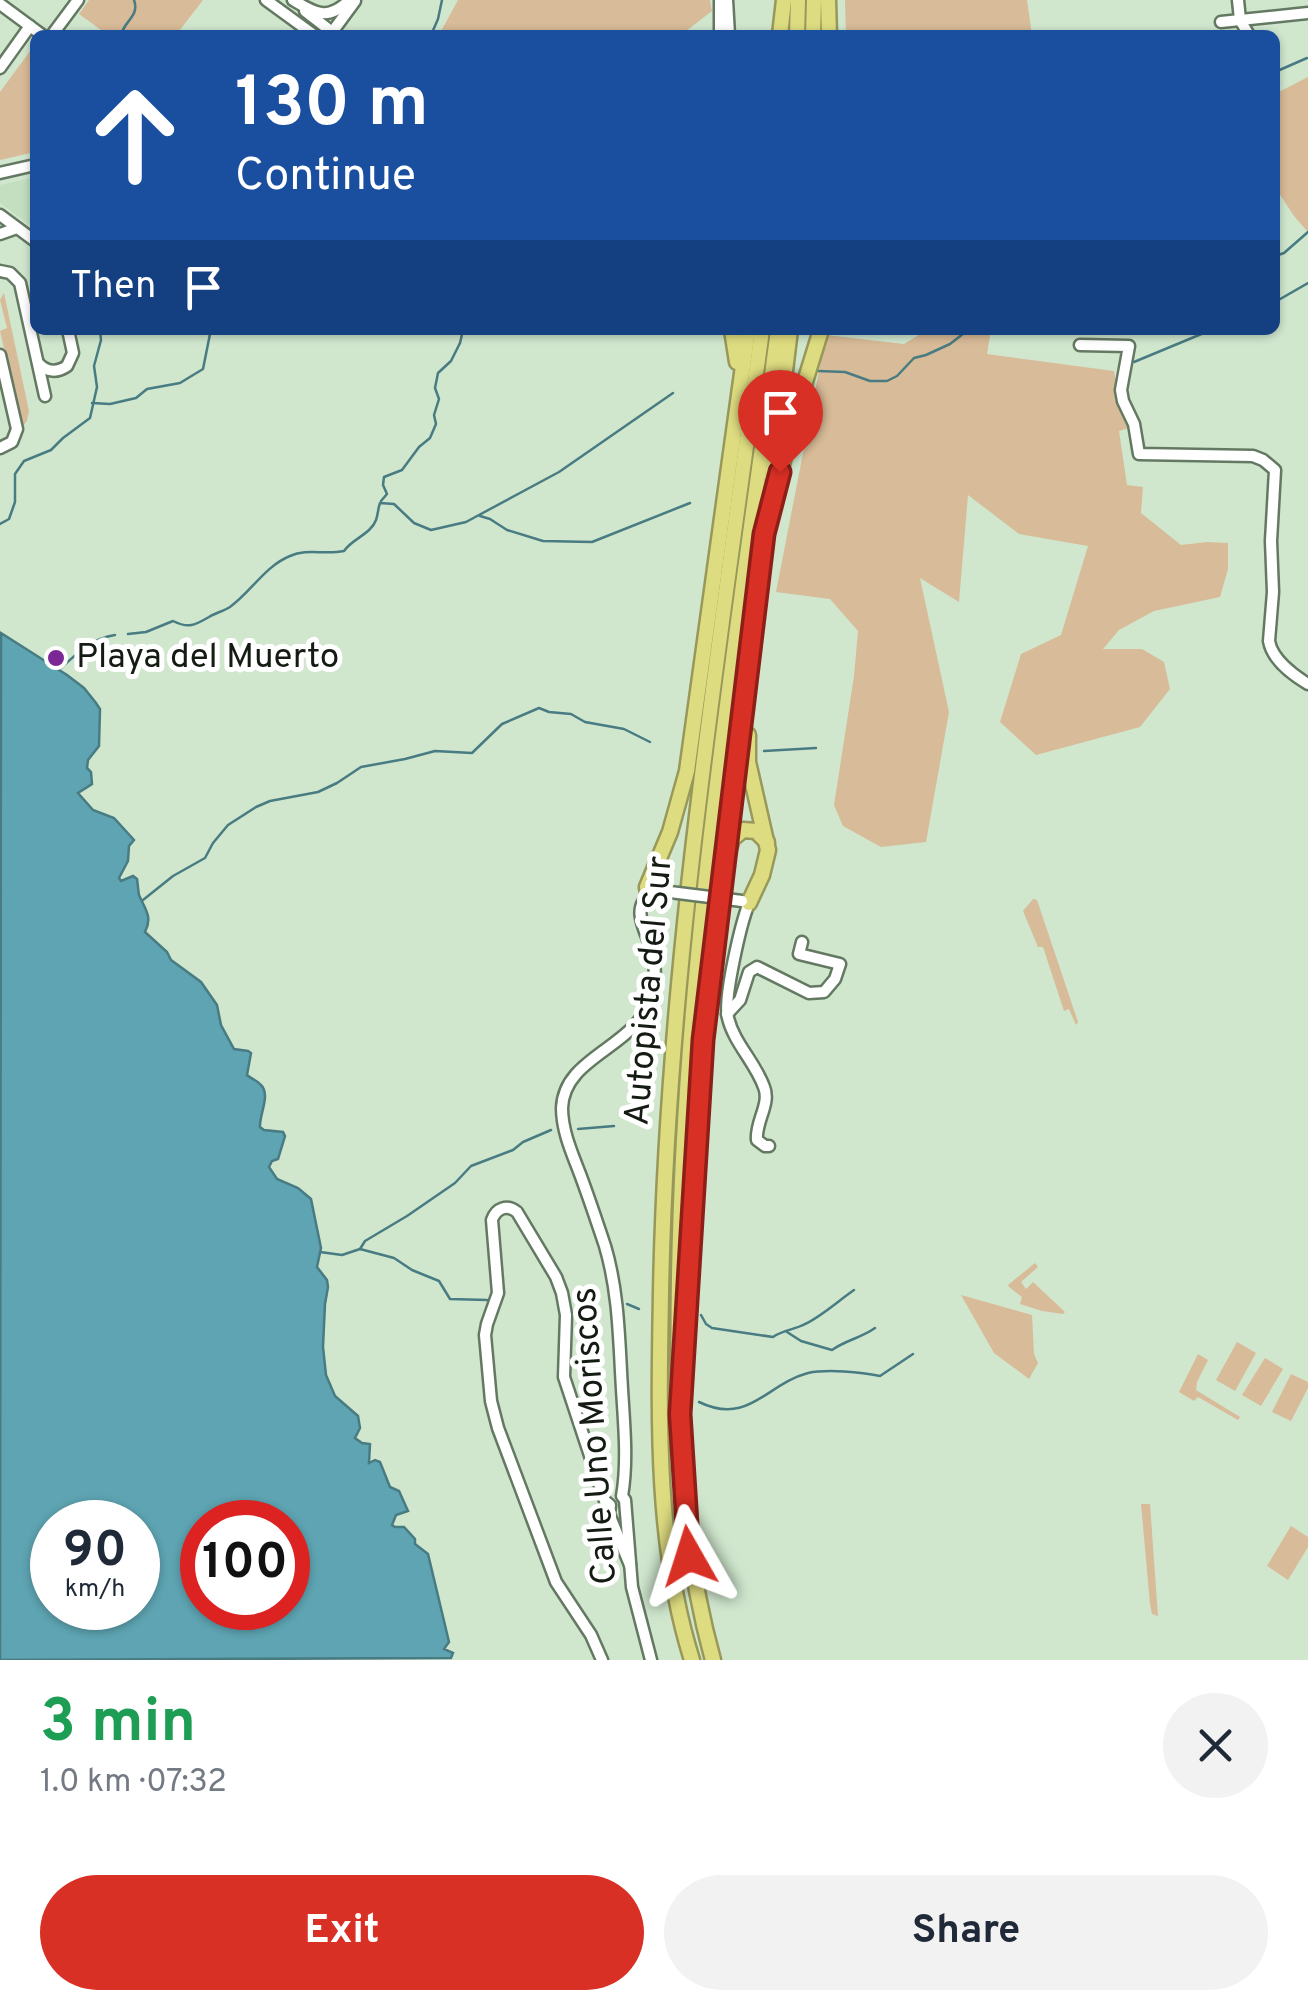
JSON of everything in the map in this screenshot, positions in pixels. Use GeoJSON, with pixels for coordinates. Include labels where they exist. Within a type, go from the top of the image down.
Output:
{"type":"FeatureCollection","features":[{"type":"Feature","properties":{"kind":"highway"},"geometry":{"type":"LineString","coordinates":[[782,30],[784,0]]}},
{"type":"Feature","properties":{"kind":"highway"},"geometry":{"type":"LineString","coordinates":[[797,30],[798,0]]}},
{"type":"Feature","properties":{"kind":"highway"},"geometry":{"type":"LineString","coordinates":[[814,0],[824,30]]}},
{"type":"Feature","properties":{"kind":"highway"},"geometry":{"type":"LineString","coordinates":[[825,30],[828,0]]}},
{"type":"Feature","properties":{"kind":"highway"},"geometry":{"type":"LineString","coordinates":[[733,335],[738,358],[733,438]]}},
{"type":"Feature","properties":{"kind":"highway"},"geometry":{"type":"LineString","coordinates":[[655,893],[647,887],[670,832],[687,771],[747,335]]}},
{"type":"Feature","properties":{"kind":"highway","name":"Autopista del Sur"},"geometry":{"type":"LineString","coordinates":[[692,1660],[680,1619],[666,1531],[660,1337],[666,1141],[680,964],[761,335]]}},
{"type":"Feature","properties":{"kind":"highway","name":"Autopista del Sur"},"geometry":{"type":"LineString","coordinates":[[712,1660],[689,1556],[680,1414],[683,1144],[715,808],[777,335]]}},
{"type":"Feature","properties":{"kind":"highway"},"geometry":{"type":"LineString","coordinates":[[680,1414],[703,1040],[789,335]]}},
{"type":"Feature","properties":{"kind":"highway"},"geometry":{"type":"LineString","coordinates":[[764,534],[819,335]]}},
{"type":"Feature","properties":{"kind":"highway"},"geometry":{"type":"LineString","coordinates":[[722,520],[722,629]]}},
{"type":"Feature","properties":{"kind":"highway"},"geometry":{"type":"LineString","coordinates":[[746,693],[748,762],[768,842],[765,865],[746,902]]}},
{"type":"Feature","properties":{"kind":"highway"},"geometry":{"type":"LineString","coordinates":[[721,882],[730,846],[738,833],[750,830],[768,842]]}},
{"type":"Feature","properties":{"kind":"street"},"geometry":{"type":"LineString","coordinates":[[56,30],[78,0]]}},
{"type":"Feature","properties":{"kind":"street"},"geometry":{"type":"LineString","coordinates":[[292,0],[319,14],[336,12],[353,0]]}},
{"type":"Feature","properties":{"kind":"street"},"geometry":{"type":"LineString","coordinates":[[292,0],[327,30]]}},
{"type":"Feature","properties":{"kind":"street"},"geometry":{"type":"LineString","coordinates":[[333,30],[353,0]]}},
{"type":"Feature","properties":{"kind":"street"},"geometry":{"type":"LineString","coordinates":[[720,0],[720,30]]}},
{"type":"Feature","properties":{"kind":"street"},"geometry":{"type":"LineString","coordinates":[[727,0],[729,30]]}},
{"type":"Feature","properties":{"kind":"street"},"geometry":{"type":"LineString","coordinates":[[1238,0],[1240,20],[1246,30]]}},
{"type":"Feature","properties":{"kind":"street"},"geometry":{"type":"LineString","coordinates":[[268,2],[299,30]]}},
{"type":"Feature","properties":{"kind":"street"},"geometry":{"type":"LineString","coordinates":[[268,2],[307,30]]}},
{"type":"Feature","properties":{"kind":"street"},"geometry":{"type":"LineString","coordinates":[[0,4],[35,30]]}},
{"type":"Feature","properties":{"kind":"street"},"geometry":{"type":"LineString","coordinates":[[1221,22],[1308,13]]}},
{"type":"Feature","properties":{"kind":"street"},"geometry":{"type":"LineString","coordinates":[[0,68],[30,26]]}},
{"type":"Feature","properties":{"kind":"street"},"geometry":{"type":"LineString","coordinates":[[0,173],[30,166]]}},
{"type":"Feature","properties":{"kind":"street"},"geometry":{"type":"LineString","coordinates":[[0,215],[30,237]]}},
{"type":"Feature","properties":{"kind":"street"},"geometry":{"type":"LineString","coordinates":[[0,234],[17,228]]}},
{"type":"Feature","properties":{"kind":"street"},"geometry":{"type":"LineString","coordinates":[[0,271],[10,273],[20,283],[30,327]]}},
{"type":"Feature","properties":{"kind":"street"},"geometry":{"type":"LineString","coordinates":[[32,335],[45,396]]}},
{"type":"Feature","properties":{"kind":"street"},"geometry":{"type":"LineString","coordinates":[[38,363],[54,371],[67,366],[73,353],[69,335]]}},
{"type":"Feature","properties":{"kind":"street"},"geometry":{"type":"LineString","coordinates":[[1080,345],[1129,346],[1121,390],[1142,455],[1254,456],[1276,470],[1271,524],[1270,650],[1308,684]]}},
{"type":"Feature","properties":{"kind":"street"},"geometry":{"type":"LineString","coordinates":[[0,354],[16,429],[12,442],[0,448]]}},
{"type":"Feature","properties":{"kind":"street"},"geometry":{"type":"LineString","coordinates":[[655,893],[746,902],[726,1015],[764,1086],[766,1096],[756,1132],[757,1140],[769,1146]]}},
{"type":"Feature","properties":{"kind":"street","name":"Calle Uno Moriscos"},"geometry":{"type":"LineString","coordinates":[[651,1660],[630,1565],[610,1514],[617,1501],[624,1408],[617,1301],[606,1249],[566,1132],[562,1107],[564,1094],[576,1074],[632,1031],[650,1002],[654,963],[640,908],[655,893]]}},
{"type":"Feature","properties":{"kind":"street"},"geometry":{"type":"LineString","coordinates":[[726,1015],[740,1000],[749,972],[757,966],[809,993],[824,992],[835,979],[840,964],[799,954],[802,942]]}},
{"type":"Feature","properties":{"kind":"street"},"geometry":{"type":"LineString","coordinates":[[602,1660],[549,1566],[492,1410],[486,1329],[498,1297],[492,1220],[502,1208],[517,1212],[556,1277],[566,1315],[564,1377],[605,1501],[617,1501]]}},
{"type":"Feature","properties":{"kind":"shaded area"},"geometry":{"type":"Polygon","coordinates":[[[89,0],[203,0],[180,30],[101,30],[79,14],[89,0]]]}},
{"type":"Feature","properties":{"kind":"shaded area"},"geometry":{"type":"Polygon","coordinates":[[[458,0],[710,0],[712,11],[687,30],[442,30],[458,0]]]}},
{"type":"Feature","properties":{"kind":"shaded area"},"geometry":{"type":"Polygon","coordinates":[[[845,0],[1027,0],[1031,30],[846,30],[845,0]]]}},
{"type":"Feature","properties":{"kind":"shaded area"},"geometry":{"type":"Polygon","coordinates":[[[30,51],[30,153],[0,160],[0,92],[30,51]]]}},
{"type":"Feature","properties":{"kind":"shaded area"},"geometry":{"type":"Polygon","coordinates":[[[1308,77],[1308,232],[1280,195],[1280,91],[1308,77]]]}},
{"type":"Feature","properties":{"kind":"shaded area"},"geometry":{"type":"Polygon","coordinates":[[[30,178],[30,225],[0,203],[0,185],[30,178]]]}},
{"type":"Feature","properties":{"kind":"shaded area"},"geometry":{"type":"Polygon","coordinates":[[[4,293],[29,411],[22,427],[0,331],[7,328],[0,300],[4,293]]]}},
{"type":"Feature","properties":{"kind":"shaded area"},"geometry":{"type":"Polygon","coordinates":[[[826,335],[904,344],[919,335],[990,335],[987,354],[1114,371],[1122,415],[1129,428],[1119,431],[1127,485],[1143,487],[1141,513],[1181,545],[1228,543],[1228,569],[1220,597],[1154,611],[1119,630],[1103,649],[1142,649],[1164,662],[1170,689],[1140,727],[1036,755],[1000,722],[1021,654],[1061,635],[1088,546],[1019,534],[968,495],[959,602],[920,578],[949,712],[926,842],[881,847],[843,826],[834,805],[858,631],[830,599],[776,592],[826,335]]]}},
{"type":"Feature","properties":{"kind":"shaded area"},"geometry":{"type":"Polygon","coordinates":[[[1033,899],[1037,900],[1076,1025],[1069,1009],[1064,1011],[1043,947],[1038,947],[1023,911],[1033,899]]]}},
{"type":"Feature","properties":{"kind":"shaded area"},"geometry":{"type":"Polygon","coordinates":[[[1035,1263],[1038,1267],[1021,1282],[1026,1289],[1033,1282],[1063,1314],[1020,1304],[1022,1297],[1009,1287],[1035,1263]]]}},
{"type":"Feature","properties":{"kind":"shaded area"},"geometry":{"type":"Polygon","coordinates":[[[961,1295],[1032,1315],[1038,1363],[1029,1379],[994,1353],[961,1295]]]}},
{"type":"Feature","properties":{"kind":"shaded area"},"geometry":{"type":"Polygon","coordinates":[[[1237,1342],[1256,1353],[1235,1391],[1216,1380],[1237,1342]]]}},
{"type":"Feature","properties":{"kind":"shaded area"},"geometry":{"type":"Polygon","coordinates":[[[1198,1354],[1208,1360],[1196,1390],[1240,1417],[1238,1420],[1198,1397],[1194,1401],[1179,1392],[1198,1354]]]}},
{"type":"Feature","properties":{"kind":"shaded area"},"geometry":{"type":"Polygon","coordinates":[[[1265,1358],[1283,1369],[1261,1406],[1242,1395],[1265,1358]]]}},
{"type":"Feature","properties":{"kind":"shaded area"},"geometry":{"type":"Polygon","coordinates":[[[1291,1374],[1308,1382],[1308,1388],[1291,1421],[1272,1412],[1291,1374]]]}},
{"type":"Feature","properties":{"kind":"shaded area"},"geometry":{"type":"Polygon","coordinates":[[[1141,1504],[1150,1504],[1158,1616],[1152,1614],[1150,1604],[1141,1504]]]}},
{"type":"Feature","properties":{"kind":"shaded area"},"geometry":{"type":"Polygon","coordinates":[[[1291,1526],[1308,1537],[1308,1547],[1288,1580],[1267,1566],[1291,1526]]]}},
{"type":"Feature","properties":{"kind":"water"},"geometry":{"type":"Polygon","coordinates":[[[1,633],[84,688],[100,709],[99,746],[87,768],[92,784],[78,793],[93,810],[114,818],[134,840],[119,878],[137,879],[148,917],[145,932],[171,960],[201,982],[217,1005],[221,1025],[234,1049],[251,1053],[247,1075],[259,1083],[265,1094],[260,1127],[283,1132],[285,1136],[278,1159],[269,1167],[277,1179],[311,1199],[321,1248],[317,1267],[328,1287],[323,1347],[326,1375],[335,1396],[358,1416],[360,1428],[355,1438],[370,1444],[369,1463],[380,1462],[390,1487],[399,1491],[408,1511],[396,1515],[392,1525],[404,1527],[415,1544],[428,1554],[449,1642],[444,1649],[453,1653],[451,1658],[0,1660],[1,633]]]}},
{"type":"Feature","properties":{"kind":"waterway"},"geometry":{"type":"LineString","coordinates":[[123,30],[135,10],[134,0]]}},
{"type":"Feature","properties":{"kind":"waterway"},"geometry":{"type":"LineString","coordinates":[[433,30],[442,0]]}},
{"type":"Feature","properties":{"kind":"waterway"},"geometry":{"type":"LineString","coordinates":[[1280,70],[1307,58]]}},
{"type":"Feature","properties":{"kind":"waterway"},"geometry":{"type":"LineString","coordinates":[[1280,254],[1308,232]]}},
{"type":"Feature","properties":{"kind":"waterway"},"geometry":{"type":"LineString","coordinates":[[1280,299],[1308,283]]}},
{"type":"Feature","properties":{"kind":"waterway"},"geometry":{"type":"LineString","coordinates":[[0,524],[9,519],[15,502],[15,474],[24,461],[51,450],[90,418],[97,387],[94,366],[100,335]]}},
{"type":"Feature","properties":{"kind":"waterway"},"geometry":{"type":"LineString","coordinates":[[92,403],[110,404],[136,398],[147,389],[180,383],[203,369],[210,335]]}},
{"type":"Feature","properties":{"kind":"waterway"},"geometry":{"type":"LineString","coordinates":[[381,501],[387,494],[384,477],[402,470],[430,438],[436,424],[438,373],[451,361],[462,335]]}},
{"type":"Feature","properties":{"kind":"waterway"},"geometry":{"type":"LineString","coordinates":[[818,371],[887,381],[914,358],[950,344],[962,335]]}},
{"type":"Feature","properties":{"kind":"waterway"},"geometry":{"type":"LineString","coordinates":[[1134,362],[1199,335]]}},
{"type":"Feature","properties":{"kind":"waterway"},"geometry":{"type":"LineString","coordinates":[[128,634],[146,632],[173,621],[196,624],[230,607],[273,566],[290,556],[344,551],[374,525],[380,503],[394,504],[414,523],[431,530],[466,522],[559,472],[673,393]]}},
{"type":"Feature","properties":{"kind":"waterway"},"geometry":{"type":"LineString","coordinates":[[480,516],[507,530],[543,541],[592,542],[690,503]]}},
{"type":"Feature","properties":{"kind":"waterway"},"geometry":{"type":"LineString","coordinates":[[59,670],[91,643],[115,635]]}},
{"type":"Feature","properties":{"kind":"waterway"},"geometry":{"type":"LineString","coordinates":[[143,900],[173,876],[205,858],[228,825],[256,807],[318,792],[361,767],[435,751],[472,753],[502,724],[539,708],[624,729],[650,742]]}},
{"type":"Feature","properties":{"kind":"waterway"},"geometry":{"type":"LineString","coordinates":[[764,751],[816,748]]}},
{"type":"Feature","properties":{"kind":"waterway"},"geometry":{"type":"LineString","coordinates":[[578,1129],[614,1126]]}},
{"type":"Feature","properties":{"kind":"waterway"},"geometry":{"type":"LineString","coordinates":[[360,1249],[365,1241],[455,1183],[471,1166],[551,1130]]}},
{"type":"Feature","properties":{"kind":"waterway"},"geometry":{"type":"LineString","coordinates":[[320,1252],[342,1255],[360,1249],[394,1258],[439,1281],[450,1299],[487,1300]]}},
{"type":"Feature","properties":{"kind":"waterway"},"geometry":{"type":"LineString","coordinates":[[701,1315],[712,1328],[773,1337],[811,1321],[854,1290]]}},
{"type":"Feature","properties":{"kind":"waterway"},"geometry":{"type":"LineString","coordinates":[[627,1304],[639,1309]]}},
{"type":"Feature","properties":{"kind":"waterway"},"geometry":{"type":"LineString","coordinates":[[787,1332],[801,1341],[832,1350],[875,1328]]}},
{"type":"Feature","properties":{"kind":"waterway"},"geometry":{"type":"LineString","coordinates":[[699,1402],[716,1408],[744,1406],[808,1373],[844,1371],[880,1376],[913,1354]]}},
{"type":"Feature","properties":{"kind":"place","name":"Playa del Muerto"},"geometry":{"type":"Point","coordinates":[56,658]}},
{"type":"Feature","properties":{"kind":"route"},"geometry":{"type":"LineString","coordinates":[[689,1556],[680,1414],[703,1040],[764,534],[780,472]]}}]}
